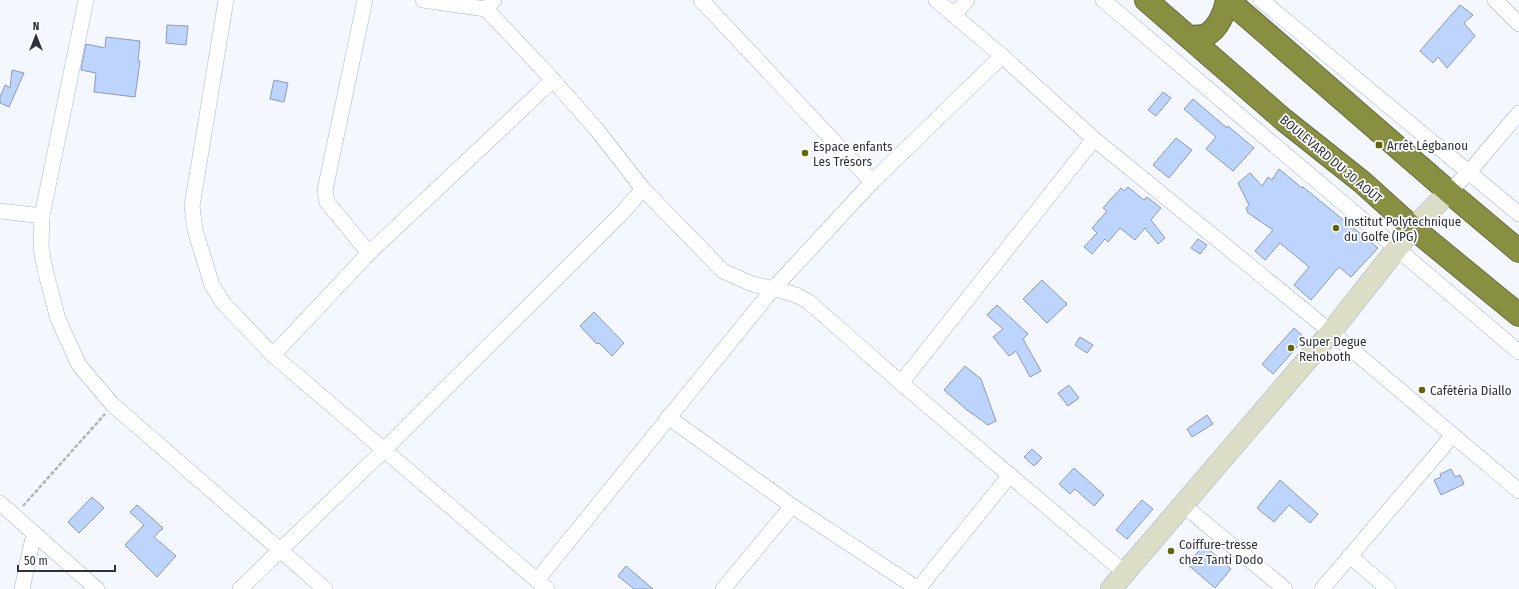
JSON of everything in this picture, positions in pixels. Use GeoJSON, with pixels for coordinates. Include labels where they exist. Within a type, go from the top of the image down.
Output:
{"type":"FeatureCollection","features":[{"type":"Feature","properties":{"kind":"highway","name":"BOULEVARD DU 30 AOÛT"},"geometry":{"type":"LineString","coordinates":[[1146,0],[1171,10],[1190,37],[1284,120],[1362,182],[1413,228],[1519,315]]}},
{"type":"Feature","properties":{"kind":"highway"},"geometry":{"type":"LineString","coordinates":[[1190,37],[1206,35],[1214,28],[1225,10],[1228,0],[1519,251]]}},
{"type":"Feature","properties":{"kind":"street"},"geometry":{"type":"LineString","coordinates":[[86,0],[42,216],[41,247],[45,270],[58,319],[78,365],[113,405],[325,589]]}},
{"type":"Feature","properties":{"kind":"street"},"geometry":{"type":"LineString","coordinates":[[226,0],[192,206],[195,230],[212,285],[216,293],[223,303],[273,355],[542,584],[668,417],[773,288],[872,182],[1002,56]]}},
{"type":"Feature","properties":{"kind":"street"},"geometry":{"type":"LineString","coordinates":[[365,0],[325,190],[327,202],[369,253]]}},
{"type":"Feature","properties":{"kind":"street"},"geometry":{"type":"LineString","coordinates":[[423,0],[490,4],[597,130],[643,189],[723,271],[752,284],[773,288],[796,295],[809,302],[901,383],[1125,573]]}},
{"type":"Feature","properties":{"kind":"street"},"geometry":{"type":"LineString","coordinates":[[701,0],[872,182]]}},
{"type":"Feature","properties":{"kind":"street"},"geometry":{"type":"LineString","coordinates":[[936,0],[1002,56],[1094,139],[1331,332],[1519,491]]}},
{"type":"Feature","properties":{"kind":"street"},"geometry":{"type":"LineString","coordinates":[[954,15],[967,0]]}},
{"type":"Feature","properties":{"kind":"street"},"geometry":{"type":"LineString","coordinates":[[1103,0],[1519,352]]}},
{"type":"Feature","properties":{"kind":"street"},"geometry":{"type":"LineString","coordinates":[[1261,0],[1519,214]]}},
{"type":"Feature","properties":{"kind":"street"},"geometry":{"type":"LineString","coordinates":[[1495,0],[1519,24]]}},
{"type":"Feature","properties":{"kind":"street"},"geometry":{"type":"LineString","coordinates":[[273,355],[369,253],[553,80]]}},
{"type":"Feature","properties":{"kind":"street"},"geometry":{"type":"LineString","coordinates":[[1111,589],[1331,332],[1413,228],[1469,172],[1519,113]]}},
{"type":"Feature","properties":{"kind":"street"},"geometry":{"type":"LineString","coordinates":[[901,383],[1094,139]]}},
{"type":"Feature","properties":{"kind":"street"},"geometry":{"type":"LineString","coordinates":[[240,589],[384,450],[620,215],[643,189]]}},
{"type":"Feature","properties":{"kind":"street"},"geometry":{"type":"LineString","coordinates":[[0,211],[42,216]]}},
{"type":"Feature","properties":{"kind":"street"},"geometry":{"type":"LineString","coordinates":[[668,417],[792,506],[918,589],[1010,475]]}},
{"type":"Feature","properties":{"kind":"street"},"geometry":{"type":"LineString","coordinates":[[1322,589],[1453,435]]}},
{"type":"Feature","properties":{"kind":"street"},"geometry":{"type":"LineString","coordinates":[[0,503],[97,589]]}},
{"type":"Feature","properties":{"kind":"street"},"geometry":{"type":"LineString","coordinates":[[1183,505],[1285,589]]}},
{"type":"Feature","properties":{"kind":"street"},"geometry":{"type":"LineString","coordinates":[[723,589],[792,506]]}},
{"type":"Feature","properties":{"kind":"street"},"geometry":{"type":"LineString","coordinates":[[22,589],[34,533]]}},
{"type":"Feature","properties":{"kind":"street"},"geometry":{"type":"LineString","coordinates":[[1350,556],[1388,589]]}},
{"type":"Feature","properties":{"kind":"path"},"geometry":{"type":"LineString","coordinates":[[15,515],[113,405]]}},
{"type":"Feature","properties":{"kind":"building"},"geometry":{"type":"Polygon","coordinates":[[[1460,5],[1473,15],[1464,23],[1475,36],[1447,68],[1438,57],[1433,63],[1420,51],[1460,5]]]}},
{"type":"Feature","properties":{"kind":"building"},"geometry":{"type":"Polygon","coordinates":[[[167,25],[188,26],[186,45],[166,43],[167,25]]]}},
{"type":"Feature","properties":{"kind":"building"},"geometry":{"type":"Polygon","coordinates":[[[106,37],[140,41],[138,61],[140,61],[135,97],[94,92],[96,73],[81,70],[86,44],[105,48],[106,37]]]}},
{"type":"Feature","properties":{"kind":"building"},"geometry":{"type":"Polygon","coordinates":[[[12,70],[24,73],[9,107],[0,103],[0,97],[5,85],[10,88],[12,70]]]}},
{"type":"Feature","properties":{"kind":"building"},"geometry":{"type":"Polygon","coordinates":[[[274,80],[288,83],[284,102],[270,99],[274,80]]]}},
{"type":"Feature","properties":{"kind":"building"},"geometry":{"type":"Polygon","coordinates":[[[1163,92],[1171,98],[1156,116],[1148,110],[1163,92]]]}},
{"type":"Feature","properties":{"kind":"building"},"geometry":{"type":"Polygon","coordinates":[[[1193,99],[1227,128],[1228,126],[1254,148],[1233,171],[1206,149],[1216,137],[1184,109],[1193,99]]]}},
{"type":"Feature","properties":{"kind":"building"},"geometry":{"type":"Polygon","coordinates":[[[1176,138],[1192,150],[1169,178],[1153,165],[1176,138]]]}},
{"type":"Feature","properties":{"kind":"building"},"geometry":{"type":"Polygon","coordinates":[[[1279,169],[1378,248],[1351,277],[1339,267],[1311,300],[1294,285],[1309,267],[1280,243],[1265,260],[1255,251],[1273,230],[1248,213],[1246,208],[1249,205],[1238,183],[1250,173],[1262,186],[1268,177],[1272,180],[1279,169]]]}},
{"type":"Feature","properties":{"kind":"building"},"geometry":{"type":"Polygon","coordinates":[[[1128,187],[1144,200],[1147,197],[1161,208],[1151,220],[1165,238],[1158,244],[1145,228],[1135,240],[1120,228],[1108,242],[1105,239],[1092,254],[1084,247],[1097,233],[1092,228],[1107,211],[1103,208],[1121,188],[1124,191],[1128,187]]]}},
{"type":"Feature","properties":{"kind":"building"},"geometry":{"type":"Polygon","coordinates":[[[1198,239],[1207,245],[1200,254],[1191,248],[1198,239]]]}},
{"type":"Feature","properties":{"kind":"building"},"geometry":{"type":"Polygon","coordinates":[[[1042,280],[1067,304],[1047,323],[1023,299],[1042,280]]]}},
{"type":"Feature","properties":{"kind":"building"},"geometry":{"type":"Polygon","coordinates":[[[997,305],[1028,334],[1023,339],[1041,371],[1030,377],[1016,351],[1009,356],[993,337],[1003,329],[987,315],[997,305]]]}},
{"type":"Feature","properties":{"kind":"building"},"geometry":{"type":"Polygon","coordinates":[[[594,312],[624,343],[612,356],[599,343],[597,344],[580,326],[594,312]]]}},
{"type":"Feature","properties":{"kind":"building"},"geometry":{"type":"Polygon","coordinates":[[[1294,328],[1305,338],[1273,374],[1262,364],[1294,328]]]}},
{"type":"Feature","properties":{"kind":"building"},"geometry":{"type":"Polygon","coordinates":[[[1080,337],[1093,345],[1087,353],[1075,345],[1080,337]]]}},
{"type":"Feature","properties":{"kind":"building"},"geometry":{"type":"Polygon","coordinates":[[[965,366],[981,379],[996,421],[988,425],[967,410],[944,390],[965,366]]]}},
{"type":"Feature","properties":{"kind":"building"},"geometry":{"type":"Polygon","coordinates":[[[1069,385],[1079,398],[1068,406],[1058,393],[1069,385]]]}},
{"type":"Feature","properties":{"kind":"building"},"geometry":{"type":"Polygon","coordinates":[[[1207,415],[1213,424],[1192,437],[1187,429],[1207,415]]]}},
{"type":"Feature","properties":{"kind":"building"},"geometry":{"type":"Polygon","coordinates":[[[1032,449],[1042,458],[1034,466],[1024,457],[1032,449]]]}},
{"type":"Feature","properties":{"kind":"building"},"geometry":{"type":"Polygon","coordinates":[[[1074,468],[1104,495],[1094,506],[1075,489],[1070,494],[1059,484],[1074,468]]]}},
{"type":"Feature","properties":{"kind":"building"},"geometry":{"type":"Polygon","coordinates":[[[1451,469],[1455,477],[1460,475],[1464,484],[1441,495],[1434,480],[1441,477],[1440,474],[1451,469]]]}},
{"type":"Feature","properties":{"kind":"building"},"geometry":{"type":"Polygon","coordinates":[[[1280,480],[1318,514],[1310,523],[1289,505],[1274,522],[1257,508],[1280,480]]]}},
{"type":"Feature","properties":{"kind":"building"},"geometry":{"type":"Polygon","coordinates":[[[92,497],[104,508],[79,533],[68,522],[92,497]]]}},
{"type":"Feature","properties":{"kind":"building"},"geometry":{"type":"Polygon","coordinates":[[[1142,500],[1153,509],[1127,539],[1116,530],[1142,500]]]}},
{"type":"Feature","properties":{"kind":"building"},"geometry":{"type":"Polygon","coordinates":[[[137,505],[163,528],[154,537],[176,556],[157,577],[125,545],[144,525],[130,512],[137,505]]]}},
{"type":"Feature","properties":{"kind":"building"},"geometry":{"type":"Polygon","coordinates":[[[1204,545],[1231,569],[1215,588],[1187,564],[1204,545]]]}},
{"type":"Feature","properties":{"kind":"building"},"geometry":{"type":"Polygon","coordinates":[[[626,566],[653,589],[634,589],[618,576],[626,566]]]}},
{"type":"Feature","properties":{"kind":"place","name":"Arrêt Légbanou"},"geometry":{"type":"Point","coordinates":[1379,145]}},
{"type":"Feature","properties":{"kind":"place","name":"Espace enfants Les Trésors"},"geometry":{"type":"Point","coordinates":[805,153]}},
{"type":"Feature","properties":{"kind":"place","name":"Institut Polytechnique du Golfe (IPG)"},"geometry":{"type":"Point","coordinates":[1336,228]}},
{"type":"Feature","properties":{"kind":"place","name":"Super Degue Rehoboth"},"geometry":{"type":"Point","coordinates":[1291,348]}},
{"type":"Feature","properties":{"kind":"place","name":"Cafétéria Diallo"},"geometry":{"type":"Point","coordinates":[1422,390]}},
{"type":"Feature","properties":{"kind":"place","name":"Coiffure-tresse chez Tanti Dodo"},"geometry":{"type":"Point","coordinates":[1171,551]}}]}
